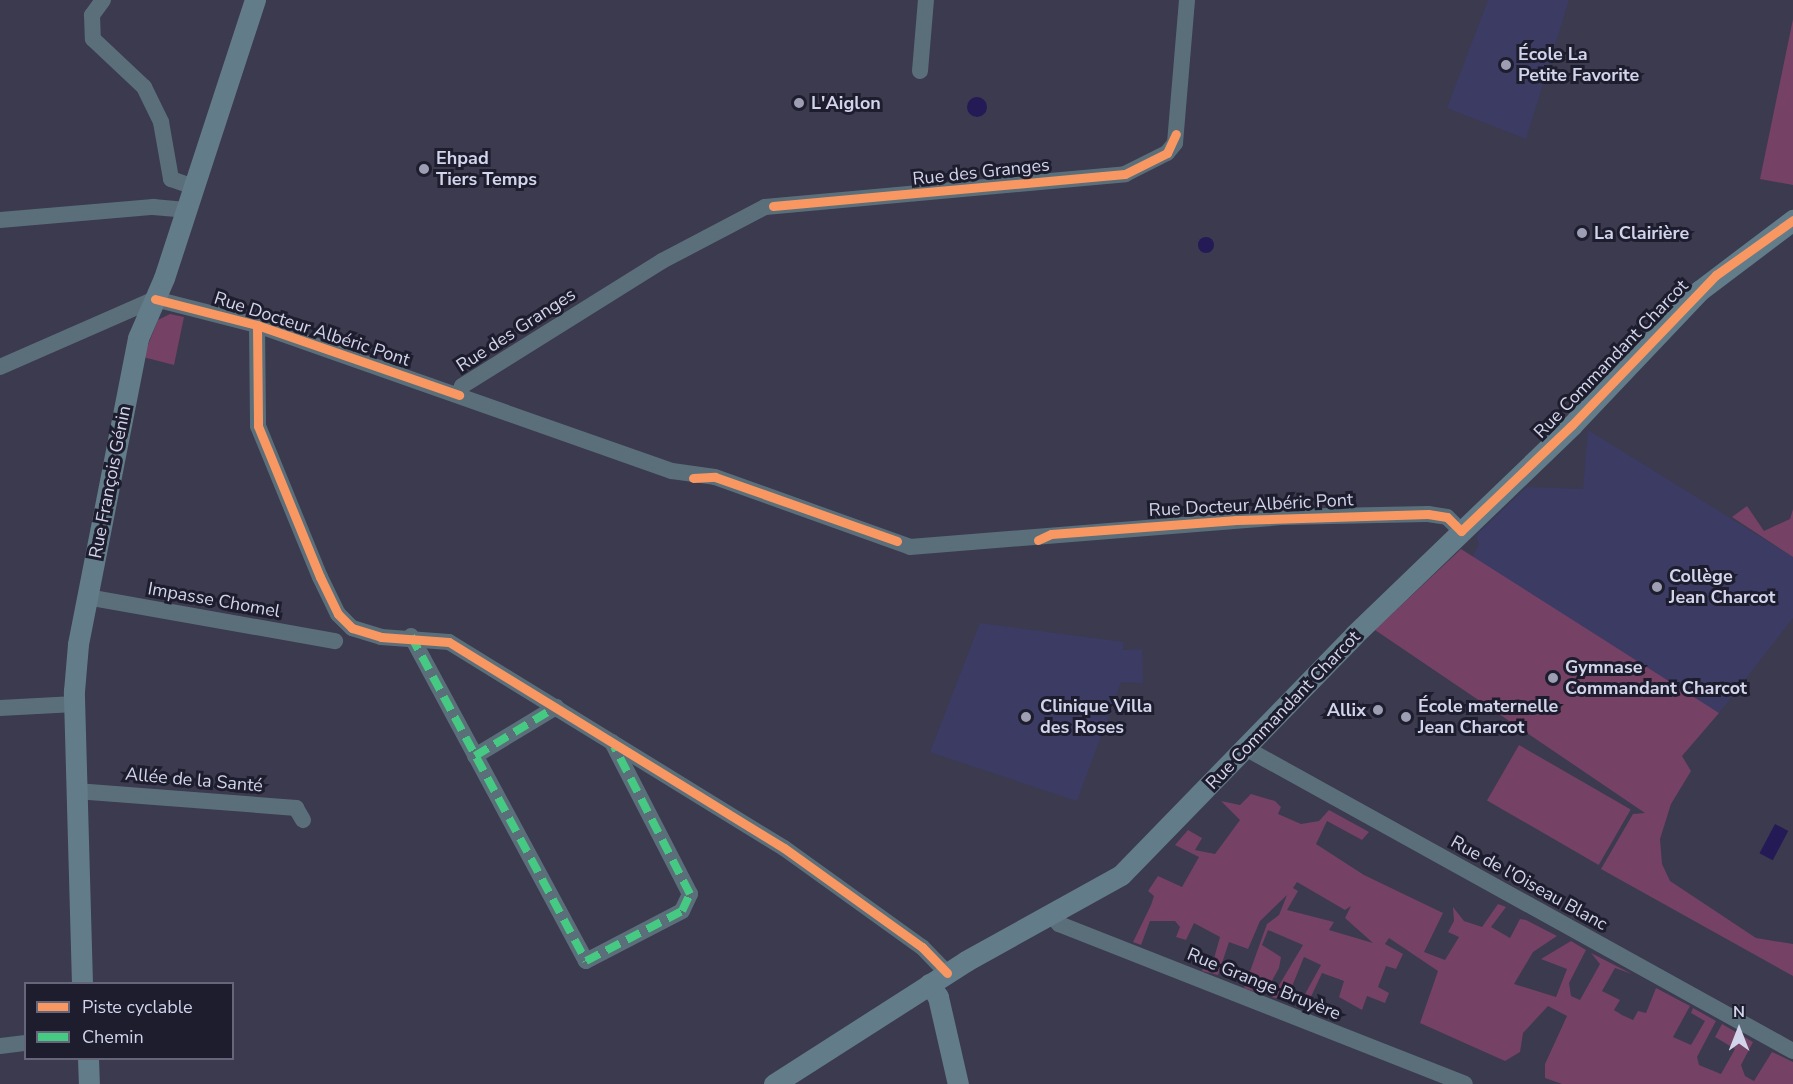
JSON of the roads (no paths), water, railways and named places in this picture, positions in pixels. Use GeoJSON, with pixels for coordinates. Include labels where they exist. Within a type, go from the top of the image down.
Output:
{"type":"FeatureCollection","features":[{"type":"Feature","properties":{"kind":"main road","name":"Rue François Génin"},"geometry":{"type":"LineString","coordinates":[[82,982],[75,704],[87,597],[137,344],[155,299],[177,208],[194,186],[255,0]]}},
{"type":"Feature","properties":{"kind":"main road","name":"Rue Commandant Charcot"},"geometry":{"type":"LineString","coordinates":[[774,1084],[947,972],[1052,916],[1121,875],[1150,850],[1461,531],[1572,425],[1716,275],[1793,220]]}},
{"type":"Feature","properties":{"kind":"main road"},"geometry":{"type":"LineString","coordinates":[[945,1038],[952,983],[974,957]]}},
{"type":"Feature","properties":{"kind":"main road"},"geometry":{"type":"LineString","coordinates":[[922,988],[938,997],[945,1038],[958,1084]]}},
{"type":"Feature","properties":{"kind":"main road"},"geometry":{"type":"LineString","coordinates":[[88,1060],[89,1084]]}},
{"type":"Feature","properties":{"kind":"street"},"geometry":{"type":"LineString","coordinates":[[0,220],[177,208],[161,122],[149,96],[93,39],[92,15],[103,0]]}},
{"type":"Feature","properties":{"kind":"street"},"geometry":{"type":"LineString","coordinates":[[920,71],[926,0]]}},
{"type":"Feature","properties":{"kind":"street","name":"Rue des Granges"},"geometry":{"type":"LineString","coordinates":[[459,395],[462,386],[662,261],[765,207],[1125,174],[1167,153],[1175,143],[1187,0]]}},
{"type":"Feature","properties":{"kind":"street"},"geometry":{"type":"LineString","coordinates":[[171,179],[194,186]]}},
{"type":"Feature","properties":{"kind":"street"},"geometry":{"type":"LineString","coordinates":[[0,367],[155,299]]}},
{"type":"Feature","properties":{"kind":"street","name":"Rue Docteur Albéric Pont"},"geometry":{"type":"LineString","coordinates":[[155,299],[257,325],[910,547],[1282,517],[1428,514],[1447,518],[1461,531]]}},
{"type":"Feature","properties":{"kind":"street"},"geometry":{"type":"LineString","coordinates":[[257,325],[258,426],[338,614],[352,628],[381,637],[411,636],[449,642],[784,848],[930,952],[947,972]]}},
{"type":"Feature","properties":{"kind":"street","name":"Impasse Chomel"},"geometry":{"type":"LineString","coordinates":[[87,597],[335,641]]}},
{"type":"Feature","properties":{"kind":"street"},"geometry":{"type":"LineString","coordinates":[[411,636],[586,961],[682,911],[690,894],[611,741]]}},
{"type":"Feature","properties":{"kind":"street"},"geometry":{"type":"LineString","coordinates":[[0,708],[75,704]]}},
{"type":"Feature","properties":{"kind":"street"},"geometry":{"type":"LineString","coordinates":[[475,756],[556,707]]}},
{"type":"Feature","properties":{"kind":"street","name":"Rue de l'Oiseau Blanc"},"geometry":{"type":"LineString","coordinates":[[1247,749],[1793,1051]]}},
{"type":"Feature","properties":{"kind":"street","name":"Allée de la Santé"},"geometry":{"type":"LineString","coordinates":[[76,791],[296,808],[303,820]]}},
{"type":"Feature","properties":{"kind":"street","name":"Rue Grange Bruyère"},"geometry":{"type":"LineString","coordinates":[[1052,916],[1059,924],[1465,1084]]}},
{"type":"Feature","properties":{"kind":"street"},"geometry":{"type":"LineString","coordinates":[[0,1046],[24,1043]]}},
{"type":"Feature","properties":{"kind":"place","name":"École La Petite Favorite"},"geometry":{"type":"Point","coordinates":[1506,65]}},
{"type":"Feature","properties":{"kind":"place","name":"L'Aiglon"},"geometry":{"type":"Point","coordinates":[799,103]}},
{"type":"Feature","properties":{"kind":"place","name":"Ehpad Tiers Temps"},"geometry":{"type":"Point","coordinates":[424,169]}},
{"type":"Feature","properties":{"kind":"place","name":"La Clairière"},"geometry":{"type":"Point","coordinates":[1582,233]}},
{"type":"Feature","properties":{"kind":"place","name":"Collège Jean Charcot"},"geometry":{"type":"Point","coordinates":[1657,587]}},
{"type":"Feature","properties":{"kind":"place","name":"Gymnase Commandant Charcot"},"geometry":{"type":"Point","coordinates":[1553,678]}},
{"type":"Feature","properties":{"kind":"place","name":"Allix"},"geometry":{"type":"Point","coordinates":[1378,710]}},
{"type":"Feature","properties":{"kind":"place","name":"Clinique Villa des Roses"},"geometry":{"type":"Point","coordinates":[1026,717]}},
{"type":"Feature","properties":{"kind":"place","name":"École maternelle Jean Charcot"},"geometry":{"type":"Point","coordinates":[1406,717]}}]}
